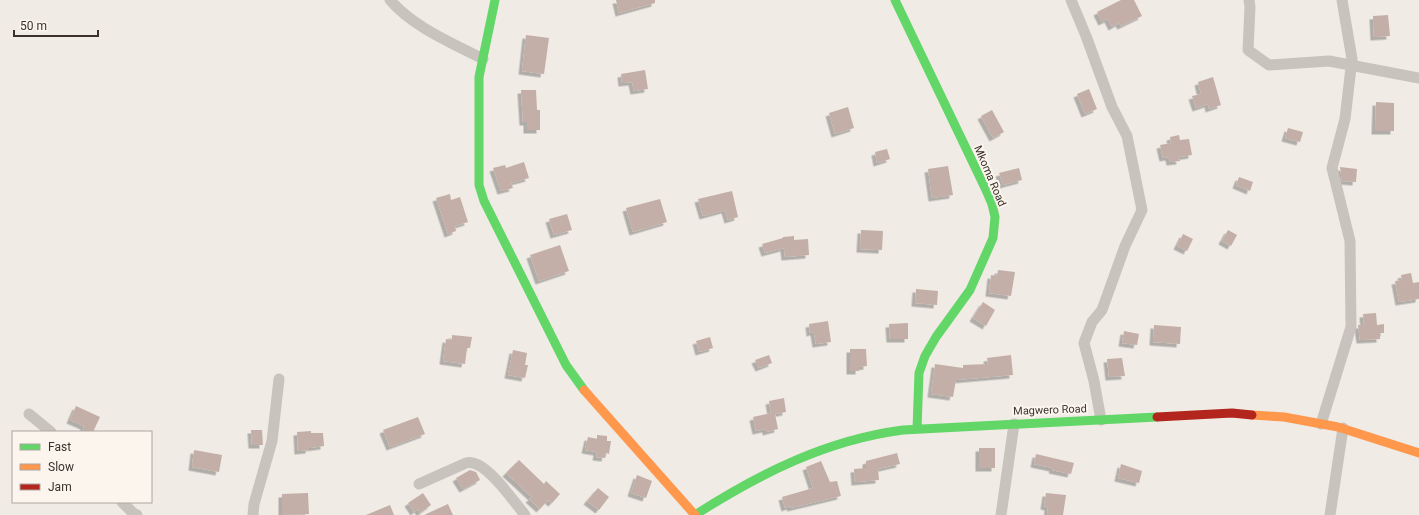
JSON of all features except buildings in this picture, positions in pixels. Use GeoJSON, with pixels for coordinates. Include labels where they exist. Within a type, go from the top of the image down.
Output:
{"type":"FeatureCollection","features":[{"type":"Feature","properties":{"kind":"street"},"geometry":{"type":"LineString","coordinates":[[390,0],[398,9],[418,24],[482,59]]}},
{"type":"Feature","properties":{"kind":"street"},"geometry":{"type":"LineString","coordinates":[[495,0],[479,77],[478,164],[479,185],[484,201],[566,366],[592,400],[695,515]]}},
{"type":"Feature","properties":{"kind":"street","name":"Mkoma Road"},"geometry":{"type":"LineString","coordinates":[[895,0],[986,190],[992,204],[995,217],[993,238],[970,290],[936,337],[925,356],[919,373],[917,429]]}},
{"type":"Feature","properties":{"kind":"street"},"geometry":{"type":"LineString","coordinates":[[1071,0],[1112,107],[1127,136],[1142,210],[1125,246],[1102,310],[1092,322],[1084,344],[1094,381],[1101,420]]}},
{"type":"Feature","properties":{"kind":"street"},"geometry":{"type":"LineString","coordinates":[[1249,0],[1248,50],[1269,65],[1329,61],[1419,78]]}},
{"type":"Feature","properties":{"kind":"street"},"geometry":{"type":"LineString","coordinates":[[1321,424],[1351,327],[1350,242],[1332,168],[1345,119],[1352,66],[1342,0]]}},
{"type":"Feature","properties":{"kind":"street"},"geometry":{"type":"LineString","coordinates":[[253,515],[254,504],[272,442],[279,380]]}},
{"type":"Feature","properties":{"kind":"street","name":"Magwero Road"},"geometry":{"type":"LineString","coordinates":[[695,515],[735,489],[762,474],[839,443],[897,431],[917,429],[1232,413],[1284,416],[1343,428],[1419,453]]}},
{"type":"Feature","properties":{"kind":"street"},"geometry":{"type":"LineString","coordinates":[[29,414],[50,431]]}},
{"type":"Feature","properties":{"kind":"street"},"geometry":{"type":"LineString","coordinates":[[1002,515],[1014,424]]}},
{"type":"Feature","properties":{"kind":"street"},"geometry":{"type":"LineString","coordinates":[[1330,515],[1343,428]]}},
{"type":"Feature","properties":{"kind":"street"},"geometry":{"type":"LineString","coordinates":[[419,484],[466,463],[475,462],[491,474],[525,515]]}},
{"type":"Feature","properties":{"kind":"street"},"geometry":{"type":"LineString","coordinates":[[123,503],[137,515]]}},
{"type":"Feature","properties":{"kind":"traffic: fast"},"geometry":{"type":"LineString","coordinates":[[495,0],[479,77],[479,185],[484,201],[566,365],[584,390]]}},
{"type":"Feature","properties":{"kind":"traffic: fast"},"geometry":{"type":"LineString","coordinates":[[895,0],[986,190],[992,204],[995,217],[993,238],[970,290],[936,337],[925,356],[919,373],[917,429]]}},
{"type":"Feature","properties":{"kind":"traffic: fast"},"geometry":{"type":"LineString","coordinates":[[695,515],[744,486],[794,461],[820,450],[875,435],[903,430],[1157,417]]}},
{"type":"Feature","properties":{"kind":"traffic: slow"},"geometry":{"type":"LineString","coordinates":[[584,390],[695,515]]}},
{"type":"Feature","properties":{"kind":"traffic: slow"},"geometry":{"type":"LineString","coordinates":[[1252,415],[1284,417],[1338,427],[1419,453]]}},
{"type":"Feature","properties":{"kind":"traffic: jam"},"geometry":{"type":"LineString","coordinates":[[1157,417],[1232,413],[1252,415]]}}]}
